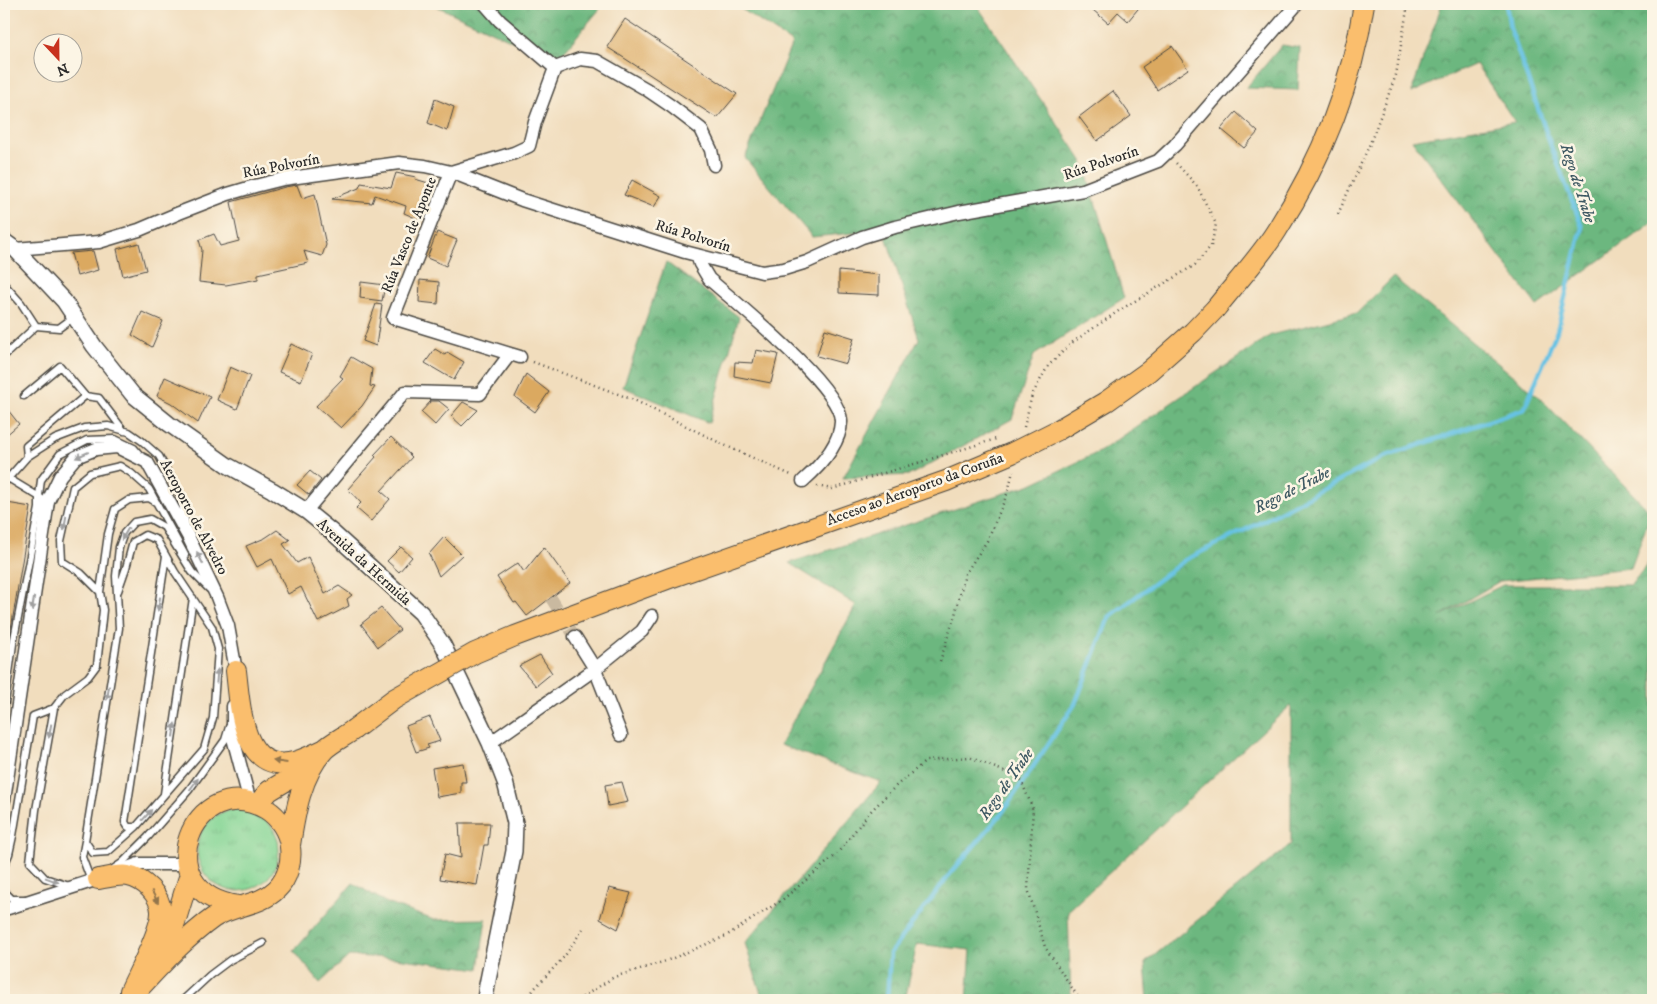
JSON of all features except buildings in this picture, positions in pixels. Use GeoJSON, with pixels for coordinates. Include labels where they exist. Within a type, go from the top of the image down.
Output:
{"type":"FeatureCollection","features":[{"type":"Feature","properties":{"kind":"highway","name":"Acceso ao Aeroporto da Coruña"},"geometry":{"type":"LineString","coordinates":[[290,845],[297,805],[312,765],[325,749],[354,730],[394,699],[475,653],[524,632],[670,578],[946,481],[1012,453],[1058,430],[1107,401],[1148,371],[1193,332],[1216,308],[1277,231],[1309,173],[1334,118],[1350,72],[1364,4]]}},
{"type":"Feature","properties":{"kind":"highway"},"geometry":{"type":"LineString","coordinates":[[236,671],[243,722],[248,739],[258,754],[275,763],[288,763],[299,761],[325,749]]}},
{"type":"Feature","properties":{"kind":"highway","name":"Acceso ao Aeroporto da Coruña"},"geometry":{"type":"LineString","coordinates":[[188,869],[198,887],[209,897],[222,904],[238,906],[253,904],[267,898],[278,888],[286,875],[291,860],[290,845],[286,832],[279,820],[269,811],[254,803],[269,791],[312,765]]}},
{"type":"Feature","properties":{"kind":"highway"},"geometry":{"type":"LineString","coordinates":[[127,1000],[172,932],[188,869],[186,849],[189,835],[197,822],[207,811],[220,804],[235,801],[254,803]]}},
{"type":"Feature","properties":{"kind":"highway"},"geometry":{"type":"LineString","coordinates":[[94,880],[127,876],[140,880],[150,888],[157,899],[161,912],[157,930],[127,1000]]}},
{"type":"Feature","properties":{"kind":"highway","name":"Acceso ao Aeroporto da Coruña"},"geometry":{"type":"LineString","coordinates":[[127,1000],[178,948],[214,917],[238,906]]}},
{"type":"Feature","properties":{"kind":"street"},"geometry":{"type":"LineString","coordinates":[[484,4],[500,21],[555,68],[580,59],[597,61],[672,106],[701,129],[711,150],[714,165]]}},
{"type":"Feature","properties":{"kind":"street","name":"Rúa Polvorín"},"geometry":{"type":"LineString","coordinates":[[9,245],[99,242],[139,230],[179,212],[228,194],[283,179],[399,163],[451,172],[522,200],[697,255],[762,272],[784,269],[807,262],[862,237],[895,227],[959,212],[1083,190],[1158,161],[1287,9],[1297,4]]}},
{"type":"Feature","properties":{"kind":"street","name":"Rúa Vasco de Aponte"},"geometry":{"type":"LineString","coordinates":[[515,356],[393,318],[451,172],[514,153],[529,146],[535,122],[555,68]]}},
{"type":"Feature","properties":{"kind":"street","name":"Avenida da Hermida"},"geometry":{"type":"LineString","coordinates":[[9,245],[64,301],[94,346],[133,395],[169,424],[227,465],[306,511],[421,612],[443,645],[490,743],[505,782],[515,823],[514,851],[487,985],[486,1000]]}},
{"type":"Feature","properties":{"kind":"street"},"geometry":{"type":"LineString","coordinates":[[697,255],[709,279],[787,348],[831,395],[839,408],[842,420],[838,438],[819,467],[803,481]]}},
{"type":"Feature","properties":{"kind":"street"},"geometry":{"type":"LineString","coordinates":[[306,511],[405,392],[480,394],[515,356]]}},
{"type":"Feature","properties":{"kind":"street","name":"Aeroporto de Alvedro"},"geometry":{"type":"LineString","coordinates":[[4,800],[42,502],[76,457],[96,449],[117,447],[146,462],[188,536],[218,597],[228,626],[236,671],[233,738],[254,803]]}},
{"type":"Feature","properties":{"kind":"street"},"geometry":{"type":"LineString","coordinates":[[490,743],[596,669],[642,631],[652,616]]}},
{"type":"Feature","properties":{"kind":"street"},"geometry":{"type":"LineString","coordinates":[[575,637],[596,669],[621,735]]}},
{"type":"Feature","properties":{"kind":"street"},"geometry":{"type":"LineString","coordinates":[[5,908],[138,864],[188,869]]}},
{"type":"Feature","properties":{"kind":"lane"},"geometry":{"type":"LineString","coordinates":[[4,284],[21,303],[36,326]]}},
{"type":"Feature","properties":{"kind":"lane"},"geometry":{"type":"LineString","coordinates":[[4,356],[36,326],[59,328],[74,317]]}},
{"type":"Feature","properties":{"kind":"lane"},"geometry":{"type":"LineString","coordinates":[[24,396],[60,366],[85,396],[99,398],[124,431]]}},
{"type":"Feature","properties":{"kind":"lane"},"geometry":{"type":"LineString","coordinates":[[27,457],[26,446],[85,396]]}},
{"type":"Feature","properties":{"kind":"lane"},"geometry":{"type":"LineString","coordinates":[[4,710],[13,644],[42,502],[6,480],[27,457],[55,439],[84,428],[108,426],[124,431],[142,441],[159,456],[181,497],[188,536]]}},
{"type":"Feature","properties":{"kind":"lane"},"geometry":{"type":"LineString","coordinates":[[100,592],[81,573],[62,561],[61,541],[73,487],[90,473],[120,466],[149,489],[194,574]]}},
{"type":"Feature","properties":{"kind":"lane"},"geometry":{"type":"LineString","coordinates":[[72,887],[45,878],[30,862],[36,810],[54,708],[65,694],[88,677],[97,665],[103,610],[100,592],[108,534],[115,509],[129,500],[149,498],[175,514]]}},
{"type":"Feature","properties":{"kind":"lane"},"geometry":{"type":"LineString","coordinates":[[218,597],[194,574],[164,527],[150,519],[134,522],[124,533],[119,547],[116,576],[119,628],[82,857],[94,880],[122,863],[148,837],[189,790],[225,740],[233,716]]}},
{"type":"Feature","properties":{"kind":"lane"},"geometry":{"type":"LineString","coordinates":[[84,841],[94,853],[108,852],[136,827],[204,750],[213,718],[218,649],[212,627],[175,572],[157,540],[145,535],[133,542],[118,591]]}},
{"type":"Feature","properties":{"kind":"lane"},"geometry":{"type":"LineString","coordinates":[[136,827],[128,828],[125,822],[166,556]]}},
{"type":"Feature","properties":{"kind":"lane"},"geometry":{"type":"LineString","coordinates":[[164,795],[194,598]]}},
{"type":"Feature","properties":{"kind":"lane"},"geometry":{"type":"LineString","coordinates":[[4,866],[13,836],[34,716],[54,708]]}},
{"type":"Feature","properties":{"kind":"lane"},"geometry":{"type":"LineString","coordinates":[[4,891],[12,899],[34,899]]}},
{"type":"Feature","properties":{"kind":"lane"},"geometry":{"type":"LineString","coordinates":[[183,1000],[210,975],[230,960],[264,943]]}},
{"type":"Feature","properties":{"kind":"path"},"geometry":{"type":"LineString","coordinates":[[1338,214],[1369,146],[1396,75],[1408,4]]}},
{"type":"Feature","properties":{"kind":"path"},"geometry":{"type":"LineString","coordinates":[[1023,431],[1032,395],[1048,366],[1073,342],[1120,310],[1196,266],[1211,246],[1216,224],[1197,186],[1167,152]]}},
{"type":"Feature","properties":{"kind":"path"},"geometry":{"type":"LineString","coordinates":[[515,356],[634,400],[722,444],[803,481],[832,489],[1004,437]]}},
{"type":"Feature","properties":{"kind":"path"},"geometry":{"type":"LineString","coordinates":[[940,661],[966,574],[987,541],[1008,492],[1014,466]]}},
{"type":"Feature","properties":{"kind":"path"},"geometry":{"type":"LineString","coordinates":[[578,1000],[614,977],[666,961],[726,936],[782,900],[836,855],[869,813],[898,784],[926,761],[969,757],[1020,778],[1033,809],[1028,889],[1045,946],[1080,1000]]}},
{"type":"Feature","properties":{"kind":"path"},"geometry":{"type":"LineString","coordinates":[[527,1000],[534,989],[564,957],[583,929]]}},
{"type":"Feature","properties":{"kind":"green space"},"geometry":{"type":"Polygon","coordinates":[[[432,4],[604,4],[556,61],[432,4]]]}},
{"type":"Feature","properties":{"kind":"green space"},"geometry":{"type":"Polygon","coordinates":[[[734,4],[976,4],[1083,162],[1124,298],[1034,355],[1012,419],[910,475],[843,478],[919,339],[884,230],[812,237],[745,158],[792,43],[734,4]]]}},
{"type":"Feature","properties":{"kind":"green space"},"geometry":{"type":"Polygon","coordinates":[[[1442,4],[1653,4],[1653,222],[1537,306],[1412,140],[1515,122],[1476,64],[1411,93],[1442,4]]]}},
{"type":"Feature","properties":{"kind":"green space"},"geometry":{"type":"Polygon","coordinates":[[[1282,45],[1300,48],[1298,90],[1246,88],[1282,45]]]}},
{"type":"Feature","properties":{"kind":"green space"},"geometry":{"type":"Polygon","coordinates":[[[666,262],[739,317],[709,423],[623,387],[666,262]]]}},
{"type":"Feature","properties":{"kind":"green space"},"geometry":{"type":"Polygon","coordinates":[[[1393,277],[1540,398],[1651,513],[1631,568],[1500,581],[1440,616],[1503,585],[1631,585],[1653,557],[1653,1000],[1148,1000],[1145,963],[1291,844],[1291,705],[1068,911],[1071,1000],[967,1000],[971,950],[917,944],[905,1000],[763,1000],[745,943],[881,782],[780,745],[856,605],[789,563],[1029,485],[1101,451],[1271,335],[1357,313],[1393,277]]]}},
{"type":"Feature","properties":{"kind":"green space"},"geometry":{"type":"Polygon","coordinates":[[[238,809],[254,812],[267,821],[276,834],[279,850],[276,866],[267,879],[254,888],[238,891],[222,888],[209,879],[200,866],[197,850],[200,834],[209,821],[222,812],[238,809]]]}},
{"type":"Feature","properties":{"kind":"green space"},"geometry":{"type":"Polygon","coordinates":[[[353,883],[387,903],[434,920],[486,919],[479,969],[395,958],[349,956],[320,983],[294,951],[353,883]]]}},
{"type":"Feature","properties":{"kind":"waterway","name":"Rego de Trabe"},"geometry":{"type":"LineString","coordinates":[[887,1000],[890,953],[950,874],[1002,813],[1075,704],[1109,617],[1185,560],[1384,457],[1524,409],[1557,331],[1582,227],[1551,146],[1510,28],[1506,4]]}},
{"type":"Feature","properties":{"kind":"tunnel"},"geometry":{"type":"LineString","coordinates":[[551,598],[575,637]]}}]}
